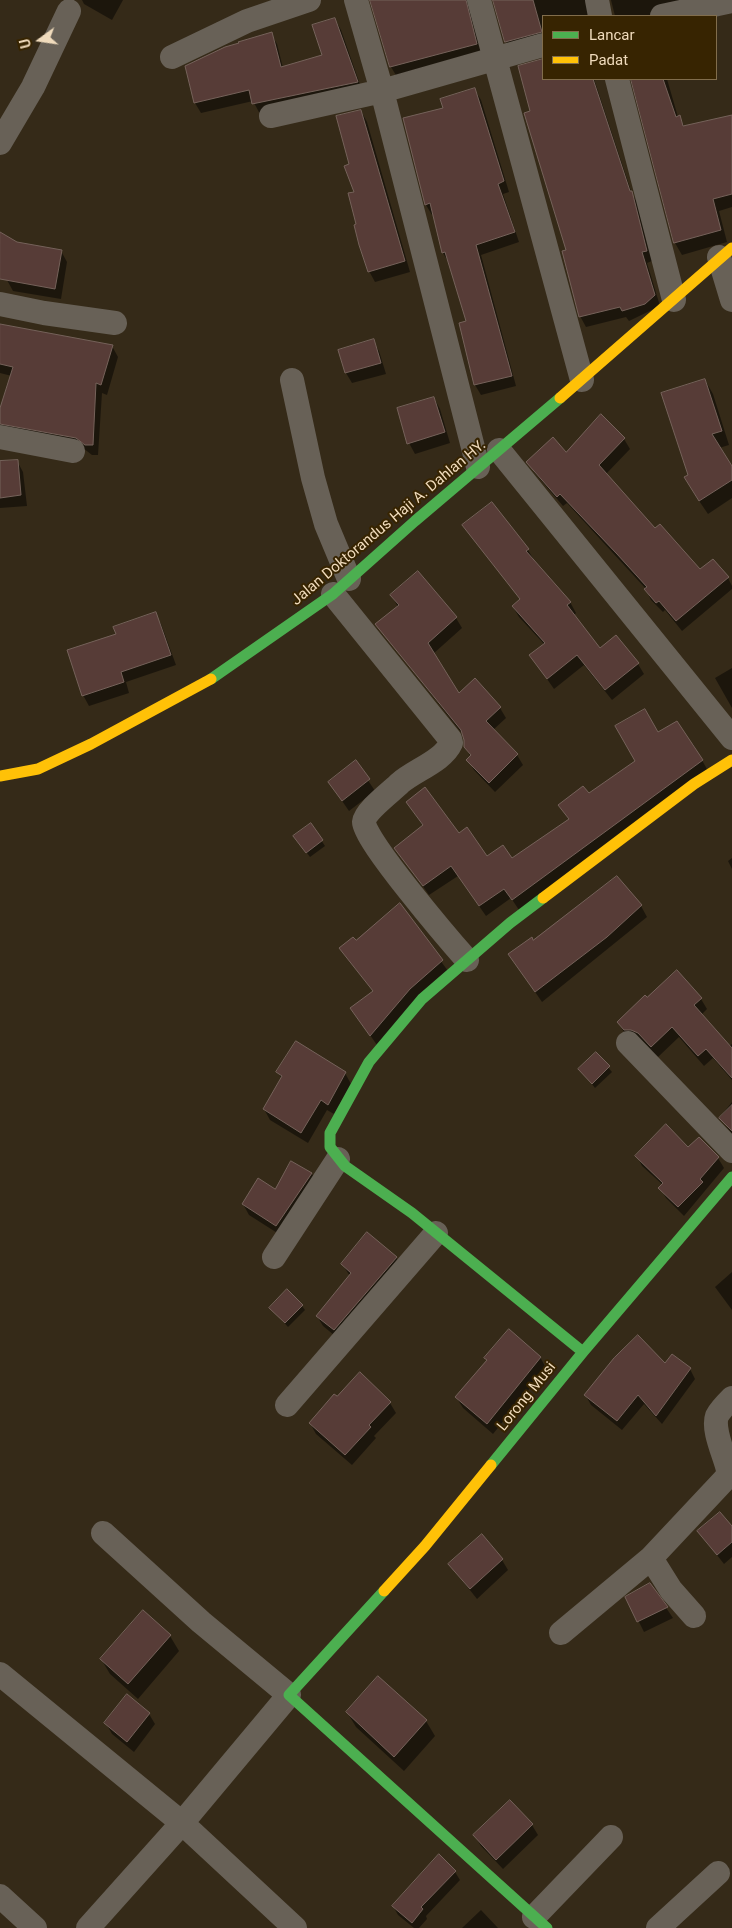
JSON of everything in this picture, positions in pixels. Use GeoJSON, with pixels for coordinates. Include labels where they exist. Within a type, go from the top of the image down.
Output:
{"type":"FeatureCollection","features":[{"type":"Feature","properties":{"kind":"street"},"geometry":{"type":"LineString","coordinates":[[172,57],[246,21],[309,0]]}},
{"type":"Feature","properties":{"kind":"street"},"geometry":{"type":"LineString","coordinates":[[356,0],[382,91],[478,467]]}},
{"type":"Feature","properties":{"kind":"street"},"geometry":{"type":"LineString","coordinates":[[479,0],[582,380]]}},
{"type":"Feature","properties":{"kind":"street"},"geometry":{"type":"LineString","coordinates":[[597,0],[600,15]]}},
{"type":"Feature","properties":{"kind":"street"},"geometry":{"type":"LineString","coordinates":[[667,15],[732,1]]}},
{"type":"Feature","properties":{"kind":"street"},"geometry":{"type":"LineString","coordinates":[[0,143],[33,87],[69,11]]}},
{"type":"Feature","properties":{"kind":"street"},"geometry":{"type":"LineString","coordinates":[[271,116],[382,91],[495,57],[542,45]]}},
{"type":"Feature","properties":{"kind":"street"},"geometry":{"type":"LineString","coordinates":[[616,80],[674,300]]}},
{"type":"Feature","properties":{"kind":"street"},"geometry":{"type":"LineString","coordinates":[[726,252],[732,300]]}},
{"type":"Feature","properties":{"kind":"street","name":"Jalan Doktorandus Haji A. Dahlan HY."},"geometry":{"type":"LineString","coordinates":[[0,776],[38,769],[91,744],[200,687],[341,586],[582,380],[612,351],[674,300],[726,252]]}},
{"type":"Feature","properties":{"kind":"street"},"geometry":{"type":"LineString","coordinates":[[0,304],[44,313],[115,323]]}},
{"type":"Feature","properties":{"kind":"street"},"geometry":{"type":"LineString","coordinates":[[292,380],[313,478],[341,586],[451,743],[446,751],[402,782],[368,813],[364,822],[367,832],[388,862],[467,960]]}},
{"type":"Feature","properties":{"kind":"street"},"geometry":{"type":"LineString","coordinates":[[0,437],[73,451]]}},
{"type":"Feature","properties":{"kind":"street"},"geometry":{"type":"LineString","coordinates":[[499,450],[732,738]]}},
{"type":"Feature","properties":{"kind":"street"},"geometry":{"type":"LineString","coordinates":[[583,1352],[436,1233],[338,1159],[330,1147],[330,1133],[368,1062],[422,999],[510,923],[694,784],[732,760]]}},
{"type":"Feature","properties":{"kind":"street"},"geometry":{"type":"LineString","coordinates":[[628,1043],[732,1151]]}},
{"type":"Feature","properties":{"kind":"street"},"geometry":{"type":"LineString","coordinates":[[274,1257],[338,1159]]}},
{"type":"Feature","properties":{"kind":"street","name":"Lorong Musi"},"geometry":{"type":"LineString","coordinates":[[289,1695],[425,1546],[583,1352],[732,1177]]}},
{"type":"Feature","properties":{"kind":"street"},"geometry":{"type":"LineString","coordinates":[[287,1405],[436,1233]]}},
{"type":"Feature","properties":{"kind":"street"},"geometry":{"type":"LineString","coordinates":[[561,1633],[651,1558],[727,1477],[728,1470],[716,1430],[716,1422],[718,1414],[732,1398]]}},
{"type":"Feature","properties":{"kind":"street"},"geometry":{"type":"LineString","coordinates":[[103,1532],[194,1615],[289,1695],[541,1922],[611,1837]]}},
{"type":"Feature","properties":{"kind":"street"},"geometry":{"type":"LineString","coordinates":[[651,1558],[672,1590],[694,1616]]}},
{"type":"Feature","properties":{"kind":"street"},"geometry":{"type":"LineString","coordinates":[[0,1674],[182,1823],[295,1928]]}},
{"type":"Feature","properties":{"kind":"street"},"geometry":{"type":"LineString","coordinates":[[88,1928],[182,1823],[289,1695]]}},
{"type":"Feature","properties":{"kind":"street"},"geometry":{"type":"LineString","coordinates":[[658,1928],[718,1874]]}},
{"type":"Feature","properties":{"kind":"street"},"geometry":{"type":"LineString","coordinates":[[0,1896],[34,1928]]}},
{"type":"Feature","properties":{"kind":"building"},"geometry":{"type":"Polygon","coordinates":[[[370,0],[466,0],[477,44],[390,67],[370,0]]]}},
{"type":"Feature","properties":{"kind":"building"},"geometry":{"type":"Polygon","coordinates":[[[493,0],[533,0],[542,32],[505,42],[493,0]]]}},
{"type":"Feature","properties":{"kind":"building"},"geometry":{"type":"Polygon","coordinates":[[[335,18],[358,82],[252,104],[249,90],[194,103],[185,66],[225,47],[272,32],[281,67],[322,55],[312,25],[335,18]]]}},
{"type":"Feature","properties":{"kind":"building"},"geometry":{"type":"Polygon","coordinates":[[[542,59],[542,80],[593,80],[630,191],[632,191],[647,251],[642,252],[655,295],[645,304],[622,311],[620,307],[579,317],[562,251],[566,250],[524,113],[530,111],[518,66],[542,59]]]}},
{"type":"Feature","properties":{"kind":"building"},"geometry":{"type":"Polygon","coordinates":[[[631,80],[663,80],[676,117],[680,115],[683,126],[732,115],[732,194],[713,199],[721,230],[674,243],[631,80]]]}},
{"type":"Feature","properties":{"kind":"building"},"geometry":{"type":"Polygon","coordinates":[[[475,88],[504,181],[498,184],[515,232],[476,245],[512,376],[474,385],[459,323],[466,321],[445,252],[442,253],[430,203],[425,205],[403,118],[443,108],[440,99],[475,88]]]}},
{"type":"Feature","properties":{"kind":"building"},"geometry":{"type":"Polygon","coordinates":[[[361,110],[405,261],[368,272],[354,225],[356,224],[348,193],[354,192],[344,166],[349,164],[336,116],[361,110]]]}},
{"type":"Feature","properties":{"kind":"building"},"geometry":{"type":"Polygon","coordinates":[[[0,232],[17,242],[62,250],[55,289],[0,279],[0,232]]]}},
{"type":"Feature","properties":{"kind":"building"},"geometry":{"type":"Polygon","coordinates":[[[0,324],[113,345],[101,385],[96,383],[93,445],[85,445],[76,438],[0,424],[0,408],[13,367],[0,364],[0,324]]]}},
{"type":"Feature","properties":{"kind":"building"},"geometry":{"type":"Polygon","coordinates":[[[374,339],[381,363],[345,373],[338,350],[374,339]]]}},
{"type":"Feature","properties":{"kind":"building"},"geometry":{"type":"Polygon","coordinates":[[[705,379],[722,431],[712,434],[732,466],[732,480],[699,501],[684,477],[688,475],[661,393],[705,379]]]}},
{"type":"Feature","properties":{"kind":"building"},"geometry":{"type":"Polygon","coordinates":[[[434,397],[445,432],[407,444],[397,408],[434,397]]]}},
{"type":"Feature","properties":{"kind":"building"},"geometry":{"type":"Polygon","coordinates":[[[601,414],[625,438],[599,465],[655,528],[660,524],[700,569],[713,559],[729,577],[676,621],[659,601],[656,603],[644,589],[647,587],[617,554],[560,494],[557,497],[526,462],[553,437],[566,452],[601,414]]]}},
{"type":"Feature","properties":{"kind":"building"},"geometry":{"type":"Polygon","coordinates":[[[18,460],[21,495],[0,498],[0,461],[18,460]]]}},
{"type":"Feature","properties":{"kind":"building"},"geometry":{"type":"Polygon","coordinates":[[[492,502],[529,549],[526,551],[571,602],[567,605],[600,648],[616,635],[639,663],[605,690],[577,655],[547,679],[529,655],[545,643],[512,606],[520,599],[462,525],[492,502]]]}},
{"type":"Feature","properties":{"kind":"building"},"geometry":{"type":"Polygon","coordinates":[[[418,571],[457,617],[428,643],[459,693],[475,678],[501,707],[486,721],[518,754],[489,783],[466,760],[471,755],[464,747],[461,730],[375,624],[399,605],[390,595],[418,571]]]}},
{"type":"Feature","properties":{"kind":"building"},"geometry":{"type":"Polygon","coordinates":[[[156,612],[171,655],[121,672],[124,682],[82,696],[67,650],[116,634],[113,627],[156,612]]]}},
{"type":"Feature","properties":{"kind":"building"},"geometry":{"type":"Polygon","coordinates":[[[645,709],[658,732],[677,721],[703,760],[512,900],[504,889],[479,906],[451,866],[423,886],[394,848],[423,825],[406,802],[425,787],[459,833],[467,827],[487,856],[503,845],[512,858],[569,819],[558,805],[583,786],[589,793],[635,761],[615,726],[645,709]]]}},
{"type":"Feature","properties":{"kind":"building"},"geometry":{"type":"Polygon","coordinates":[[[356,760],[370,779],[342,801],[328,782],[356,760]]]}},
{"type":"Feature","properties":{"kind":"building"},"geometry":{"type":"Polygon","coordinates":[[[311,823],[323,840],[306,853],[293,836],[311,823]]]}},
{"type":"Feature","properties":{"kind":"building"},"geometry":{"type":"Polygon","coordinates":[[[617,876],[642,905],[607,937],[535,992],[508,954],[532,937],[533,940],[617,876]]]}},
{"type":"Feature","properties":{"kind":"building"},"geometry":{"type":"Polygon","coordinates":[[[400,903],[443,960],[410,989],[370,1036],[350,1008],[373,991],[339,948],[353,937],[356,940],[400,903]]]}},
{"type":"Feature","properties":{"kind":"building"},"geometry":{"type":"Polygon","coordinates":[[[677,970],[702,998],[694,1005],[732,1048],[732,1078],[706,1049],[698,1056],[672,1027],[651,1047],[638,1033],[624,1030],[617,1022],[645,995],[647,997],[677,970]]]}},
{"type":"Feature","properties":{"kind":"building"},"geometry":{"type":"Polygon","coordinates":[[[296,1041],[346,1072],[328,1105],[321,1100],[301,1133],[263,1109],[282,1076],[276,1072],[296,1041]]]}},
{"type":"Feature","properties":{"kind":"building"},"geometry":{"type":"Polygon","coordinates":[[[596,1052],[610,1066],[592,1084],[578,1069],[596,1052]]]}},
{"type":"Feature","properties":{"kind":"building"},"geometry":{"type":"Polygon","coordinates":[[[732,1105],[732,1131],[719,1118],[732,1105]]]}},
{"type":"Feature","properties":{"kind":"building"},"geometry":{"type":"Polygon","coordinates":[[[666,1124],[688,1147],[699,1137],[719,1157],[700,1179],[703,1182],[678,1207],[658,1188],[663,1183],[635,1156],[666,1124]]]}},
{"type":"Feature","properties":{"kind":"building"},"geometry":{"type":"Polygon","coordinates":[[[291,1161],[312,1173],[276,1226],[242,1204],[258,1178],[275,1189],[291,1161]]]}},
{"type":"Feature","properties":{"kind":"building"},"geometry":{"type":"Polygon","coordinates":[[[367,1232],[397,1257],[334,1330],[316,1316],[351,1273],[341,1264],[367,1232]]]}},
{"type":"Feature","properties":{"kind":"building"},"geometry":{"type":"Polygon","coordinates":[[[287,1289],[303,1305],[285,1323],[269,1308],[287,1289]]]}},
{"type":"Feature","properties":{"kind":"building"},"geometry":{"type":"Polygon","coordinates":[[[509,1329],[541,1357],[487,1424],[455,1397],[487,1360],[484,1358],[509,1329]]]}},
{"type":"Feature","properties":{"kind":"building"},"geometry":{"type":"Polygon","coordinates":[[[638,1335],[665,1363],[672,1354],[691,1368],[656,1416],[638,1395],[617,1421],[584,1395],[614,1358],[638,1335]]]}},
{"type":"Feature","properties":{"kind":"building"},"geometry":{"type":"Polygon","coordinates":[[[360,1372],[391,1402],[369,1425],[371,1427],[345,1455],[309,1423],[334,1394],[337,1396],[360,1372]]]}},
{"type":"Feature","properties":{"kind":"building"},"geometry":{"type":"Polygon","coordinates":[[[720,1512],[732,1526],[732,1542],[717,1555],[697,1531],[720,1512]]]}},
{"type":"Feature","properties":{"kind":"building"},"geometry":{"type":"Polygon","coordinates":[[[482,1534],[503,1559],[470,1589],[448,1564],[482,1534]]]}},
{"type":"Feature","properties":{"kind":"building"},"geometry":{"type":"Polygon","coordinates":[[[650,1583],[668,1607],[637,1622],[625,1597],[650,1583]]]}},
{"type":"Feature","properties":{"kind":"building"},"geometry":{"type":"Polygon","coordinates":[[[143,1610],[171,1635],[128,1684],[100,1659],[143,1610]]]}},
{"type":"Feature","properties":{"kind":"building"},"geometry":{"type":"Polygon","coordinates":[[[378,1676],[427,1720],[394,1757],[346,1712],[378,1676]]]}},
{"type":"Feature","properties":{"kind":"building"},"geometry":{"type":"Polygon","coordinates":[[[127,1694],[150,1713],[127,1742],[104,1723],[127,1694]]]}},
{"type":"Feature","properties":{"kind":"building"},"geometry":{"type":"Polygon","coordinates":[[[510,1800],[533,1824],[496,1860],[473,1835],[510,1800]]]}},
{"type":"Feature","properties":{"kind":"building"},"geometry":{"type":"Polygon","coordinates":[[[439,1854],[456,1871],[421,1907],[423,1909],[412,1923],[392,1906],[439,1854]]]}},
{"type":"Feature","properties":{"kind":"traffic: fast"},"geometry":{"type":"LineString","coordinates":[[211,679],[333,594],[415,521],[560,398]]}},
{"type":"Feature","properties":{"kind":"traffic: fast"},"geometry":{"type":"LineString","coordinates":[[543,898],[510,923],[422,999],[369,1062],[330,1133],[330,1147],[345,1166],[412,1213],[583,1352]]}},
{"type":"Feature","properties":{"kind":"traffic: fast"},"geometry":{"type":"LineString","coordinates":[[491,1465],[583,1352],[732,1177]]}},
{"type":"Feature","properties":{"kind":"traffic: fast"},"geometry":{"type":"LineString","coordinates":[[384,1591],[289,1695],[547,1928]]}},
{"type":"Feature","properties":{"kind":"traffic: slow"},"geometry":{"type":"LineString","coordinates":[[560,398],[732,248]]}},
{"type":"Feature","properties":{"kind":"traffic: slow"},"geometry":{"type":"LineString","coordinates":[[0,776],[38,769],[91,744],[211,679]]}},
{"type":"Feature","properties":{"kind":"traffic: slow"},"geometry":{"type":"LineString","coordinates":[[543,898],[694,784],[732,760]]}},
{"type":"Feature","properties":{"kind":"traffic: slow"},"geometry":{"type":"LineString","coordinates":[[384,1591],[425,1546],[491,1465]]}}]}
